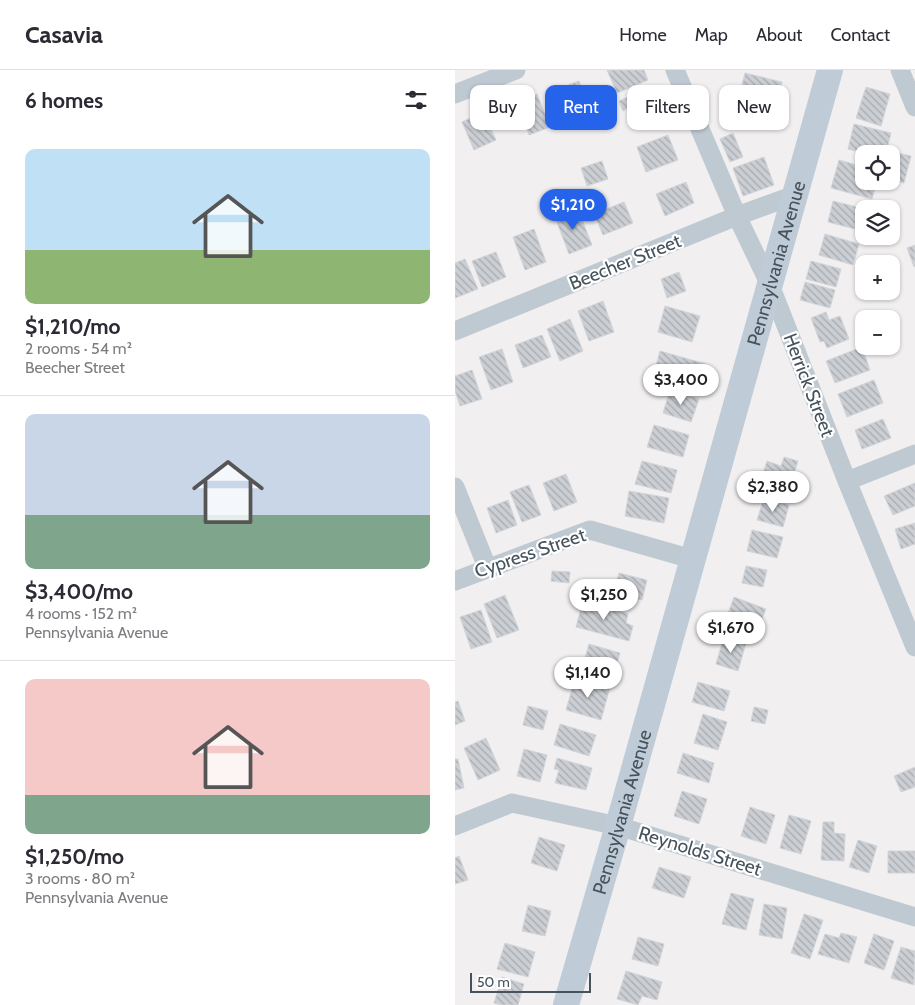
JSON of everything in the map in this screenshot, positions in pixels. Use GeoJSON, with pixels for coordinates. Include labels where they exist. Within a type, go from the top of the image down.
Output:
{"type":"FeatureCollection","features":[{"type":"Feature","properties":{"kind":"main road","name":"Pennsylvania Avenue"},"geometry":{"type":"LineString","coordinates":[[566,1005],[831,70]]}},
{"type":"Feature","properties":{"kind":"street"},"geometry":{"type":"LineString","coordinates":[[455,94],[516,70]]}},
{"type":"Feature","properties":{"kind":"street","name":"Herrick Street"},"geometry":{"type":"LineString","coordinates":[[675,70],[737,216],[770,285],[915,647]]}},
{"type":"Feature","properties":{"kind":"street"},"geometry":{"type":"LineString","coordinates":[[900,70],[915,107]]}},
{"type":"Feature","properties":{"kind":"street","name":"Beecher Street"},"geometry":{"type":"LineString","coordinates":[[455,331],[737,216],[795,195]]}},
{"type":"Feature","properties":{"kind":"street"},"geometry":{"type":"LineString","coordinates":[[847,481],[915,454]]}},
{"type":"Feature","properties":{"kind":"street"},"geometry":{"type":"LineString","coordinates":[[455,487],[487,567]]}},
{"type":"Feature","properties":{"kind":"street","name":"Cypress Street"},"geometry":{"type":"LineString","coordinates":[[455,580],[590,530],[692,559]]}},
{"type":"Feature","properties":{"kind":"street","name":"Reynolds Street"},"geometry":{"type":"LineString","coordinates":[[455,826],[512,803],[618,826],[915,917]]}},
{"type":"Feature","properties":{"kind":"building"},"geometry":{"type":"Polygon","coordinates":[[[607,70],[644,70],[648,80],[636,85],[627,85],[627,89],[617,93],[617,85],[614,85],[607,70]]]}},
{"type":"Feature","properties":{"kind":"building"},"geometry":{"type":"Polygon","coordinates":[[[745,73],[782,82],[781,85],[742,85],[745,73]]]}},
{"type":"Feature","properties":{"kind":"building"},"geometry":{"type":"Polygon","coordinates":[[[579,81],[581,85],[568,85],[579,81]]]}},
{"type":"Feature","properties":{"kind":"building"},"geometry":{"type":"Polygon","coordinates":[[[866,87],[890,94],[881,126],[856,118],[866,87]]]}},
{"type":"Feature","properties":{"kind":"building"},"geometry":{"type":"Polygon","coordinates":[[[537,94],[545,114],[545,129],[529,135],[527,130],[535,130],[535,95],[537,94]]]}},
{"type":"Feature","properties":{"kind":"building"},"geometry":{"type":"Polygon","coordinates":[[[627,98],[627,109],[623,111],[619,101],[627,98]]]}},
{"type":"Feature","properties":{"kind":"building"},"geometry":{"type":"Polygon","coordinates":[[[470,118],[470,130],[491,130],[496,140],[474,150],[462,122],[470,118]]]}},
{"type":"Feature","properties":{"kind":"building"},"geometry":{"type":"Polygon","coordinates":[[[854,124],[891,133],[888,145],[855,145],[855,151],[848,149],[854,124]]]}},
{"type":"Feature","properties":{"kind":"building"},"geometry":{"type":"Polygon","coordinates":[[[733,133],[743,157],[730,162],[720,139],[733,133]]]}},
{"type":"Feature","properties":{"kind":"building"},"geometry":{"type":"Polygon","coordinates":[[[668,135],[678,160],[646,172],[637,147],[668,135]]]}},
{"type":"Feature","properties":{"kind":"building"},"geometry":{"type":"Polygon","coordinates":[[[900,153],[911,156],[904,183],[900,182],[900,153]]]}},
{"type":"Feature","properties":{"kind":"building"},"geometry":{"type":"Polygon","coordinates":[[[764,157],[774,185],[743,196],[733,168],[764,157]]]}},
{"type":"Feature","properties":{"kind":"building"},"geometry":{"type":"Polygon","coordinates":[[[839,160],[855,164],[855,190],[874,190],[872,199],[831,188],[839,160]]]}},
{"type":"Feature","properties":{"kind":"building"},"geometry":{"type":"Polygon","coordinates":[[[602,161],[608,179],[587,186],[581,168],[602,161]]]}},
{"type":"Feature","properties":{"kind":"building"},"geometry":{"type":"Polygon","coordinates":[[[686,182],[694,203],[665,216],[656,194],[686,182]]]}},
{"type":"Feature","properties":{"kind":"building"},"geometry":{"type":"Polygon","coordinates":[[[833,201],[855,206],[855,229],[828,222],[833,201]]]}},
{"type":"Feature","properties":{"kind":"building"},"geometry":{"type":"Polygon","coordinates":[[[624,202],[633,223],[603,235],[594,214],[624,202]]]}},
{"type":"Feature","properties":{"kind":"building"},"geometry":{"type":"Polygon","coordinates":[[[577,207],[592,245],[569,254],[555,217],[577,207]]]}},
{"type":"Feature","properties":{"kind":"building"},"geometry":{"type":"Polygon","coordinates":[[[534,229],[546,262],[525,270],[513,237],[534,229]]]}},
{"type":"Feature","properties":{"kind":"building"},"geometry":{"type":"Polygon","coordinates":[[[825,234],[859,245],[853,265],[819,255],[825,234]]]}},
{"type":"Feature","properties":{"kind":"building"},"geometry":{"type":"Polygon","coordinates":[[[915,245],[915,266],[914,267],[907,248],[915,245]]]}},
{"type":"Feature","properties":{"kind":"building"},"geometry":{"type":"Polygon","coordinates":[[[496,252],[506,277],[482,287],[472,261],[496,252]]]}},
{"type":"Feature","properties":{"kind":"building"},"geometry":{"type":"Polygon","coordinates":[[[465,259],[478,289],[455,298],[455,263],[465,259]]]}},
{"type":"Feature","properties":{"kind":"building"},"geometry":{"type":"Polygon","coordinates":[[[811,261],[841,269],[836,287],[806,279],[811,261]]]}},
{"type":"Feature","properties":{"kind":"building"},"geometry":{"type":"Polygon","coordinates":[[[679,272],[686,291],[667,298],[661,279],[679,272]]]}},
{"type":"Feature","properties":{"kind":"building"},"geometry":{"type":"Polygon","coordinates":[[[805,282],[835,290],[830,308],[800,300],[805,282]]]}},
{"type":"Feature","properties":{"kind":"building"},"geometry":{"type":"Polygon","coordinates":[[[603,301],[614,332],[589,341],[578,311],[603,301]]]}},
{"type":"Feature","properties":{"kind":"building"},"geometry":{"type":"Polygon","coordinates":[[[665,306],[700,316],[692,342],[658,332],[665,306]]]}},
{"type":"Feature","properties":{"kind":"building"},"geometry":{"type":"Polygon","coordinates":[[[826,312],[829,320],[840,316],[849,339],[827,348],[824,341],[820,342],[811,318],[826,312]]]}},
{"type":"Feature","properties":{"kind":"building"},"geometry":{"type":"Polygon","coordinates":[[[570,319],[583,351],[560,361],[547,329],[570,319]]]}},
{"type":"Feature","properties":{"kind":"building"},"geometry":{"type":"Polygon","coordinates":[[[542,335],[551,357],[523,368],[515,345],[542,335]]]}},
{"type":"Feature","properties":{"kind":"building"},"geometry":{"type":"Polygon","coordinates":[[[502,349],[513,382],[491,390],[479,357],[502,349]]]}},
{"type":"Feature","properties":{"kind":"building"},"geometry":{"type":"Polygon","coordinates":[[[855,350],[855,355],[865,355],[870,370],[835,383],[826,361],[855,350]]]}},
{"type":"Feature","properties":{"kind":"building"},"geometry":{"type":"Polygon","coordinates":[[[660,351],[706,364],[698,390],[653,377],[660,351]]]}},
{"type":"Feature","properties":{"kind":"building"},"geometry":{"type":"Polygon","coordinates":[[[472,370],[482,399],[460,406],[455,391],[455,376],[472,370]]]}},
{"type":"Feature","properties":{"kind":"building"},"geometry":{"type":"Polygon","coordinates":[[[874,380],[883,403],[847,417],[838,394],[874,380]]]}},
{"type":"Feature","properties":{"kind":"building"},"geometry":{"type":"Polygon","coordinates":[[[670,390],[699,399],[691,422],[663,413],[670,390]]]}},
{"type":"Feature","properties":{"kind":"building"},"geometry":{"type":"Polygon","coordinates":[[[883,419],[891,438],[862,449],[855,430],[883,419]]]}},
{"type":"Feature","properties":{"kind":"building"},"geometry":{"type":"Polygon","coordinates":[[[654,425],[689,435],[683,457],[647,447],[654,425]]]}},
{"type":"Feature","properties":{"kind":"building"},"geometry":{"type":"Polygon","coordinates":[[[784,457],[798,461],[788,492],[760,483],[767,461],[781,466],[784,457]]]}},
{"type":"Feature","properties":{"kind":"building"},"geometry":{"type":"Polygon","coordinates":[[[642,461],[677,470],[671,493],[635,484],[642,461]]]}},
{"type":"Feature","properties":{"kind":"building"},"geometry":{"type":"Polygon","coordinates":[[[566,474],[577,502],[554,511],[543,483],[566,474]]]}},
{"type":"Feature","properties":{"kind":"building"},"geometry":{"type":"Polygon","coordinates":[[[915,483],[915,506],[893,515],[884,496],[915,483]]]}},
{"type":"Feature","properties":{"kind":"building"},"geometry":{"type":"Polygon","coordinates":[[[529,485],[541,515],[522,522],[510,492],[529,485]]]}},
{"type":"Feature","properties":{"kind":"building"},"geometry":{"type":"Polygon","coordinates":[[[629,491],[669,498],[664,523],[625,516],[629,491]]]}},
{"type":"Feature","properties":{"kind":"building"},"geometry":{"type":"Polygon","coordinates":[[[764,498],[789,505],[783,527],[757,520],[764,498]]]}},
{"type":"Feature","properties":{"kind":"building"},"geometry":{"type":"Polygon","coordinates":[[[508,500],[517,525],[496,533],[487,508],[508,500]]]}},
{"type":"Feature","properties":{"kind":"building"},"geometry":{"type":"Polygon","coordinates":[[[915,523],[915,544],[901,549],[895,529],[915,523]]]}},
{"type":"Feature","properties":{"kind":"building"},"geometry":{"type":"Polygon","coordinates":[[[752,530],[783,537],[777,558],[747,551],[752,530]]]}},
{"type":"Feature","properties":{"kind":"building"},"geometry":{"type":"Polygon","coordinates":[[[746,566],[767,570],[763,587],[742,583],[746,566]]]}},
{"type":"Feature","properties":{"kind":"building"},"geometry":{"type":"Polygon","coordinates":[[[552,571],[570,572],[569,583],[551,581],[552,571]]]}},
{"type":"Feature","properties":{"kind":"building"},"geometry":{"type":"Polygon","coordinates":[[[619,573],[647,580],[642,600],[614,593],[619,573]]]}},
{"type":"Feature","properties":{"kind":"building"},"geometry":{"type":"Polygon","coordinates":[[[505,595],[519,630],[497,638],[484,604],[505,595]]]}},
{"type":"Feature","properties":{"kind":"building"},"geometry":{"type":"Polygon","coordinates":[[[734,597],[766,609],[757,631],[726,619],[734,597]]]}},
{"type":"Feature","properties":{"kind":"building"},"geometry":{"type":"Polygon","coordinates":[[[583,601],[628,614],[626,623],[633,626],[629,641],[576,627],[583,601]]]}},
{"type":"Feature","properties":{"kind":"building"},"geometry":{"type":"Polygon","coordinates":[[[481,610],[492,642],[471,649],[460,617],[481,610]]]}},
{"type":"Feature","properties":{"kind":"building"},"geometry":{"type":"Polygon","coordinates":[[[724,636],[746,643],[738,671],[716,664],[724,636]]]}},
{"type":"Feature","properties":{"kind":"building"},"geometry":{"type":"Polygon","coordinates":[[[589,644],[620,653],[612,681],[581,672],[589,644]]]}},
{"type":"Feature","properties":{"kind":"building"},"geometry":{"type":"Polygon","coordinates":[[[575,678],[610,687],[601,720],[566,710],[575,678]]]}},
{"type":"Feature","properties":{"kind":"building"},"geometry":{"type":"Polygon","coordinates":[[[698,682],[730,691],[724,711],[692,702],[698,682]]]}},
{"type":"Feature","properties":{"kind":"building"},"geometry":{"type":"Polygon","coordinates":[[[458,701],[465,721],[455,725],[455,702],[458,701]]]}},
{"type":"Feature","properties":{"kind":"building"},"geometry":{"type":"Polygon","coordinates":[[[528,706],[548,711],[543,730],[523,725],[528,706]]]}},
{"type":"Feature","properties":{"kind":"building"},"geometry":{"type":"Polygon","coordinates":[[[754,707],[768,710],[765,724],[751,721],[754,707]]]}},
{"type":"Feature","properties":{"kind":"building"},"geometry":{"type":"Polygon","coordinates":[[[703,714],[727,722],[718,750],[694,743],[703,714]]]}},
{"type":"Feature","properties":{"kind":"building"},"geometry":{"type":"Polygon","coordinates":[[[560,724],[596,735],[589,756],[554,745],[560,724]]]}},
{"type":"Feature","properties":{"kind":"building"},"geometry":{"type":"Polygon","coordinates":[[[486,738],[500,770],[478,780],[464,748],[486,738]]]}},
{"type":"Feature","properties":{"kind":"building"},"geometry":{"type":"Polygon","coordinates":[[[524,749],[547,755],[540,782],[517,776],[524,749]]]}},
{"type":"Feature","properties":{"kind":"building"},"geometry":{"type":"Polygon","coordinates":[[[683,753],[714,763],[709,783],[677,773],[683,753]]]}},
{"type":"Feature","properties":{"kind":"building"},"geometry":{"type":"Polygon","coordinates":[[[557,758],[592,768],[586,790],[555,783],[559,770],[554,769],[557,758]]]}},
{"type":"Feature","properties":{"kind":"building"},"geometry":{"type":"Polygon","coordinates":[[[455,759],[458,759],[464,788],[455,790],[455,759]]]}},
{"type":"Feature","properties":{"kind":"building"},"geometry":{"type":"Polygon","coordinates":[[[915,767],[915,787],[901,792],[894,776],[915,767]]]}},
{"type":"Feature","properties":{"kind":"building"},"geometry":{"type":"Polygon","coordinates":[[[682,791],[707,799],[699,824],[674,816],[682,791]]]}},
{"type":"Feature","properties":{"kind":"building"},"geometry":{"type":"Polygon","coordinates":[[[750,807],[775,815],[766,844],[741,836],[750,807]]]}},
{"type":"Feature","properties":{"kind":"building"},"geometry":{"type":"Polygon","coordinates":[[[789,815],[811,821],[801,854],[780,848],[789,815]]]}},
{"type":"Feature","properties":{"kind":"building"},"geometry":{"type":"Polygon","coordinates":[[[823,822],[834,822],[834,833],[845,834],[844,861],[821,860],[823,822]]]}},
{"type":"Feature","properties":{"kind":"building"},"geometry":{"type":"Polygon","coordinates":[[[539,837],[565,845],[557,871],[531,863],[539,837]]]}},
{"type":"Feature","properties":{"kind":"building"},"geometry":{"type":"Polygon","coordinates":[[[858,840],[877,846],[869,873],[849,867],[858,840]]]}},
{"type":"Feature","properties":{"kind":"building"},"geometry":{"type":"Polygon","coordinates":[[[888,851],[915,851],[915,873],[888,873],[888,851]]]}},
{"type":"Feature","properties":{"kind":"building"},"geometry":{"type":"Polygon","coordinates":[[[459,856],[468,880],[455,884],[455,858],[459,856]]]}},
{"type":"Feature","properties":{"kind":"building"},"geometry":{"type":"Polygon","coordinates":[[[659,867],[691,877],[684,898],[652,888],[659,867]]]}},
{"type":"Feature","properties":{"kind":"building"},"geometry":{"type":"Polygon","coordinates":[[[731,893],[754,899],[746,930],[722,924],[731,893]]]}},
{"type":"Feature","properties":{"kind":"building"},"geometry":{"type":"Polygon","coordinates":[[[764,904],[787,908],[782,939],[759,935],[764,904]]]}},
{"type":"Feature","properties":{"kind":"building"},"geometry":{"type":"Polygon","coordinates":[[[528,905],[551,911],[545,936],[522,931],[528,905]]]}},
{"type":"Feature","properties":{"kind":"building"},"geometry":{"type":"Polygon","coordinates":[[[804,914],[823,920],[810,959],[791,953],[804,914]]]}},
{"type":"Feature","properties":{"kind":"building"},"geometry":{"type":"Polygon","coordinates":[[[841,933],[857,937],[849,963],[818,954],[825,934],[839,938],[841,933]]]}},
{"type":"Feature","properties":{"kind":"building"},"geometry":{"type":"Polygon","coordinates":[[[874,934],[894,941],[884,970],[864,963],[874,934]]]}},
{"type":"Feature","properties":{"kind":"building"},"geometry":{"type":"Polygon","coordinates":[[[638,937],[664,944],[658,966],[632,959],[638,937]]]}},
{"type":"Feature","properties":{"kind":"building"},"geometry":{"type":"Polygon","coordinates":[[[505,943],[535,952],[528,977],[497,969],[505,943]]]}},
{"type":"Feature","properties":{"kind":"building"},"geometry":{"type":"Polygon","coordinates":[[[901,947],[915,951],[914,985],[891,978],[901,947]]]}},
{"type":"Feature","properties":{"kind":"building"},"geometry":{"type":"Polygon","coordinates":[[[626,971],[662,982],[657,1000],[642,996],[638,1005],[617,999],[626,971]]]}},
{"type":"Feature","properties":{"kind":"building"},"geometry":{"type":"Polygon","coordinates":[[[502,977],[524,984],[518,1005],[494,1003],[502,977]]]}}]}
